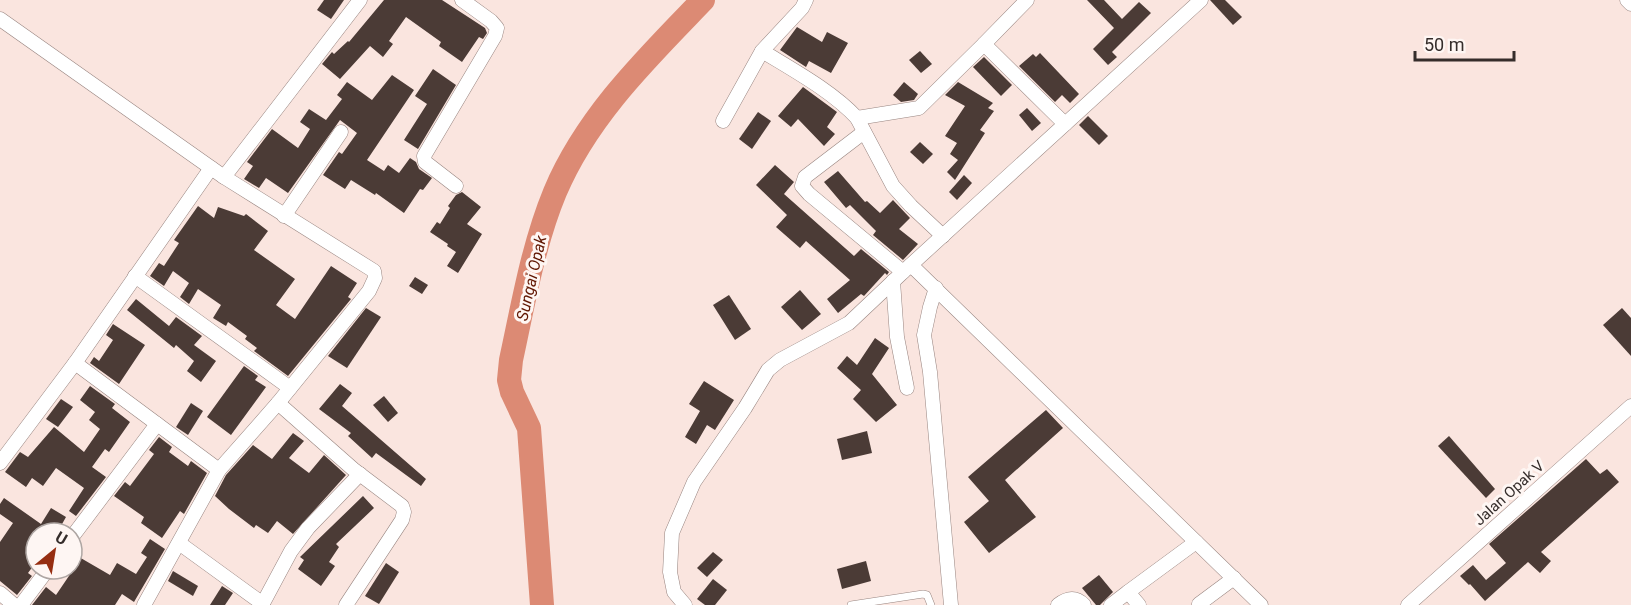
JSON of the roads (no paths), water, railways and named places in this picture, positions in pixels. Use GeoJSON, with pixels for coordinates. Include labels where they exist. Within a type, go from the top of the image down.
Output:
{"type":"FeatureCollection","features":[{"type":"Feature","properties":{"kind":"street"},"geometry":{"type":"LineString","coordinates":[[224,177],[360,0]]}},
{"type":"Feature","properties":{"kind":"street"},"geometry":{"type":"LineString","coordinates":[[456,186],[425,162],[424,156],[495,36],[497,28],[462,0]]}},
{"type":"Feature","properties":{"kind":"street"},"geometry":{"type":"LineString","coordinates":[[723,121],[765,53],[806,0]]}},
{"type":"Feature","properties":{"kind":"street"},"geometry":{"type":"LineString","coordinates":[[857,118],[919,108],[1027,0]]}},
{"type":"Feature","properties":{"kind":"street"},"geometry":{"type":"LineString","coordinates":[[685,605],[674,592],[669,572],[672,533],[694,482],[768,370],[780,360],[849,323],[1201,0]]}},
{"type":"Feature","properties":{"kind":"street"},"geometry":{"type":"LineString","coordinates":[[1627,0],[1631,4]]}},
{"type":"Feature","properties":{"kind":"street"},"geometry":{"type":"LineString","coordinates":[[0,19],[224,177],[374,271],[375,278],[369,291],[278,403],[219,470],[144,605]]}},
{"type":"Feature","properties":{"kind":"street"},"geometry":{"type":"LineString","coordinates":[[984,44],[1065,124]]}},
{"type":"Feature","properties":{"kind":"street"},"geometry":{"type":"LineString","coordinates":[[765,53],[838,100],[857,118],[893,186],[943,236]]}},
{"type":"Feature","properties":{"kind":"street"},"geometry":{"type":"LineString","coordinates":[[284,216],[341,132]]}},
{"type":"Feature","properties":{"kind":"street"},"geometry":{"type":"LineString","coordinates":[[864,132],[805,177],[802,186],[903,273],[936,288],[1261,605]]}},
{"type":"Feature","properties":{"kind":"street"},"geometry":{"type":"LineString","coordinates":[[0,463],[75,363],[211,168]]}},
{"type":"Feature","properties":{"kind":"street"},"geometry":{"type":"LineString","coordinates":[[903,273],[897,337],[907,388]]}},
{"type":"Feature","properties":{"kind":"street"},"geometry":{"type":"LineString","coordinates":[[135,276],[290,388]]}},
{"type":"Feature","properties":{"kind":"street"},"geometry":{"type":"LineString","coordinates":[[936,288],[924,335],[930,372],[951,605]]}},
{"type":"Feature","properties":{"kind":"street"},"geometry":{"type":"LineString","coordinates":[[75,363],[219,470]]}},
{"type":"Feature","properties":{"kind":"street"},"geometry":{"type":"LineString","coordinates":[[278,403],[360,474],[398,501],[404,512],[402,520],[346,605]]}},
{"type":"Feature","properties":{"kind":"street","name":"Jalan Opak V"},"geometry":{"type":"LineString","coordinates":[[1408,605],[1631,406]]}},
{"type":"Feature","properties":{"kind":"street"},"geometry":{"type":"LineString","coordinates":[[84,521],[157,424]]}},
{"type":"Feature","properties":{"kind":"street"},"geometry":{"type":"LineString","coordinates":[[179,543],[262,604],[291,551],[302,536],[360,474]]}},
{"type":"Feature","properties":{"kind":"street"},"geometry":{"type":"LineString","coordinates":[[1112,605],[1196,542]]}},
{"type":"Feature","properties":{"kind":"street"},"geometry":{"type":"LineString","coordinates":[[1199,604],[1234,578]]}},
{"type":"Feature","properties":{"kind":"street"},"geometry":{"type":"LineString","coordinates":[[21,605],[39,581]]}},
{"type":"Feature","properties":{"kind":"street"},"geometry":{"type":"LineString","coordinates":[[1128,592],[1138,605]]}},
{"type":"Feature","properties":{"kind":"street"},"geometry":{"type":"LineString","coordinates":[[0,593],[15,605]]}},
{"type":"Feature","properties":{"kind":"street"},"geometry":{"type":"LineString","coordinates":[[1058,605],[1065,599],[1073,598],[1084,605]]}},
{"type":"Feature","properties":{"kind":"lane"},"geometry":{"type":"LineString","coordinates":[[851,605],[923,594],[927,595],[931,605]]}},
{"type":"Feature","properties":{"kind":"waterway","name":"Sungai Opak"},"geometry":{"type":"LineString","coordinates":[[542,605],[529,428],[512,392],[509,380],[511,360],[535,254],[555,192],[584,138],[620,89],[703,0]]}}]}
